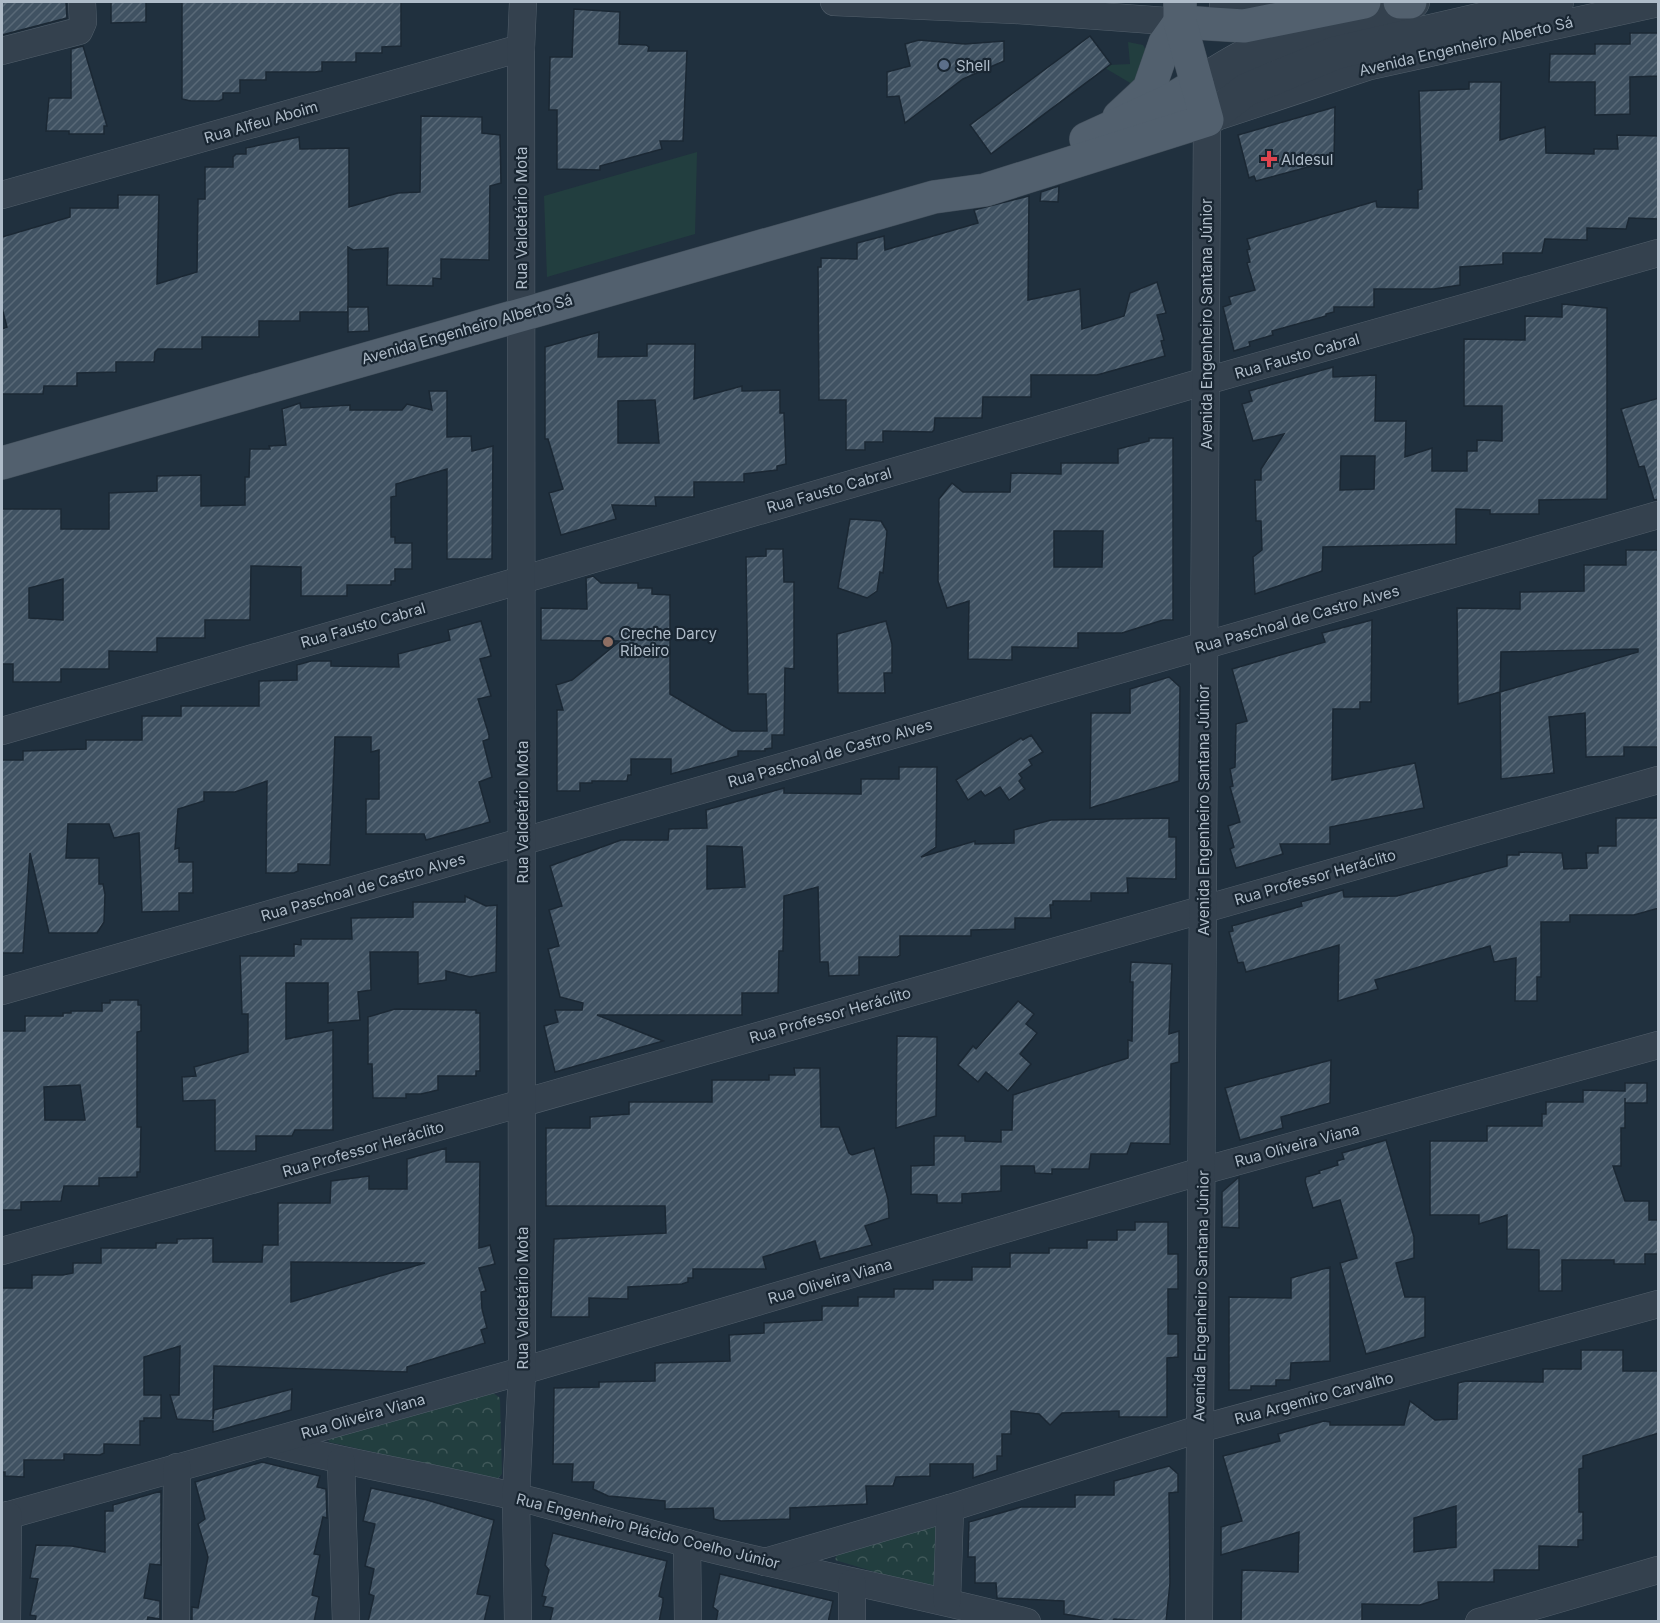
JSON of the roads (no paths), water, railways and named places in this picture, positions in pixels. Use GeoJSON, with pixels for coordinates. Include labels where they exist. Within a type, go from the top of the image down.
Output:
{"type":"FeatureCollection","features":[{"type":"Feature","properties":{"kind":"main road"},"geometry":{"type":"LineString","coordinates":[[1087,139],[1127,112],[1149,89],[1165,43],[1180,12],[1223,10],[1244,26],[1364,2]]}},
{"type":"Feature","properties":{"kind":"main road"},"geometry":{"type":"LineString","coordinates":[[1400,2],[1412,2]]}},
{"type":"Feature","properties":{"kind":"main road","name":"Avenida Engenheiro Santana Júnior"},"geometry":{"type":"LineString","coordinates":[[1180,12],[1207,120]]}},
{"type":"Feature","properties":{"kind":"main road","name":"Avenida Engenheiro Alberto Sá"},"geometry":{"type":"LineString","coordinates":[[934,197],[982,172],[1064,149],[1169,101],[1197,84]]}},
{"type":"Feature","properties":{"kind":"main road","name":"Avenida Engenheiro Alberto Sá"},"geometry":{"type":"LineString","coordinates":[[2,463],[521,313],[934,197],[986,190],[1207,120]]}},
{"type":"Feature","properties":{"kind":"street"},"geometry":{"type":"LineString","coordinates":[[2,51],[79,31],[83,22],[82,2]]}},
{"type":"Feature","properties":{"kind":"street","name":"Rua Valdetário Mota"},"geometry":{"type":"LineString","coordinates":[[518,1622],[516,1497],[522,1371],[521,48],[523,2]]}},
{"type":"Feature","properties":{"kind":"street"},"geometry":{"type":"LineString","coordinates":[[834,2],[1180,12]]}},
{"type":"Feature","properties":{"kind":"street"},"geometry":{"type":"LineString","coordinates":[[1223,10],[1263,11],[1308,2]]}},
{"type":"Feature","properties":{"kind":"street","name":"Avenida Engenheiro Alberto Sá"},"geometry":{"type":"LineString","coordinates":[[1197,84],[1253,52],[1325,26],[1412,2]]}},
{"type":"Feature","properties":{"kind":"street","name":"Avenida Engenheiro Alberto Sá"},"geometry":{"type":"LineString","coordinates":[[1207,120],[1246,90],[1335,53],[1557,2]]}},
{"type":"Feature","properties":{"kind":"street","name":"Avenida Engenheiro Alberto Sá"},"geometry":{"type":"LineString","coordinates":[[1207,120],[1370,66],[1659,3]]}},
{"type":"Feature","properties":{"kind":"street","name":"Rua Alfeu Aboim"},"geometry":{"type":"LineString","coordinates":[[2,195],[521,48]]}},
{"type":"Feature","properties":{"kind":"street","name":"Avenida Engenheiro Santana Júnior"},"geometry":{"type":"LineString","coordinates":[[1199,1622],[1207,120]]}},
{"type":"Feature","properties":{"kind":"street","name":"Rua Fausto Cabral"},"geometry":{"type":"LineString","coordinates":[[2,731],[1206,381],[1659,253]]}},
{"type":"Feature","properties":{"kind":"street","name":"Rua Paschoal de Castro Alves"},"geometry":{"type":"LineString","coordinates":[[2,991],[1659,515]]}},
{"type":"Feature","properties":{"kind":"street","name":"Rua Professor Heráclito"},"geometry":{"type":"LineString","coordinates":[[2,1251],[1659,780]]}},
{"type":"Feature","properties":{"kind":"street","name":"Rua Oliveira Viana"},"geometry":{"type":"LineString","coordinates":[[4,1516],[522,1371],[1202,1171],[1659,1045]]}},
{"type":"Feature","properties":{"kind":"street","name":"Rua Argemiro Carvalho"},"geometry":{"type":"LineString","coordinates":[[765,1562],[950,1508],[1199,1429],[1659,1304]]}},
{"type":"Feature","properties":{"kind":"street","name":"Rua Engenheiro Plácido Coelho Júnior"},"geometry":{"type":"LineString","coordinates":[[268,1442],[341,1461],[516,1497],[765,1562],[852,1583],[947,1601],[1026,1621]]}},
{"type":"Feature","properties":{"kind":"street"},"geometry":{"type":"LineString","coordinates":[[341,1461],[346,1622]]}},
{"type":"Feature","properties":{"kind":"street"},"geometry":{"type":"LineString","coordinates":[[176,1622],[177,1467]]}},
{"type":"Feature","properties":{"kind":"street"},"geometry":{"type":"LineString","coordinates":[[947,1601],[950,1508]]}},
{"type":"Feature","properties":{"kind":"street"},"geometry":{"type":"LineString","coordinates":[[4,1516],[7,1622]]}},
{"type":"Feature","properties":{"kind":"street"},"geometry":{"type":"LineString","coordinates":[[687,1543],[688,1622]]}},
{"type":"Feature","properties":{"kind":"street"},"geometry":{"type":"LineString","coordinates":[[1479,1622],[1659,1570]]}},
{"type":"Feature","properties":{"kind":"street"},"geometry":{"type":"LineString","coordinates":[[852,1583],[852,1622]]}},
{"type":"Feature","properties":{"kind":"place","name":"Shell"},"geometry":{"type":"Point","coordinates":[944,65]}},
{"type":"Feature","properties":{"kind":"place","name":"Aldesul"},"geometry":{"type":"Point","coordinates":[1269,159]}},
{"type":"Feature","properties":{"kind":"place","name":"Creche Darcy Ribeiro"},"geometry":{"type":"Point","coordinates":[608,642]}}]}
